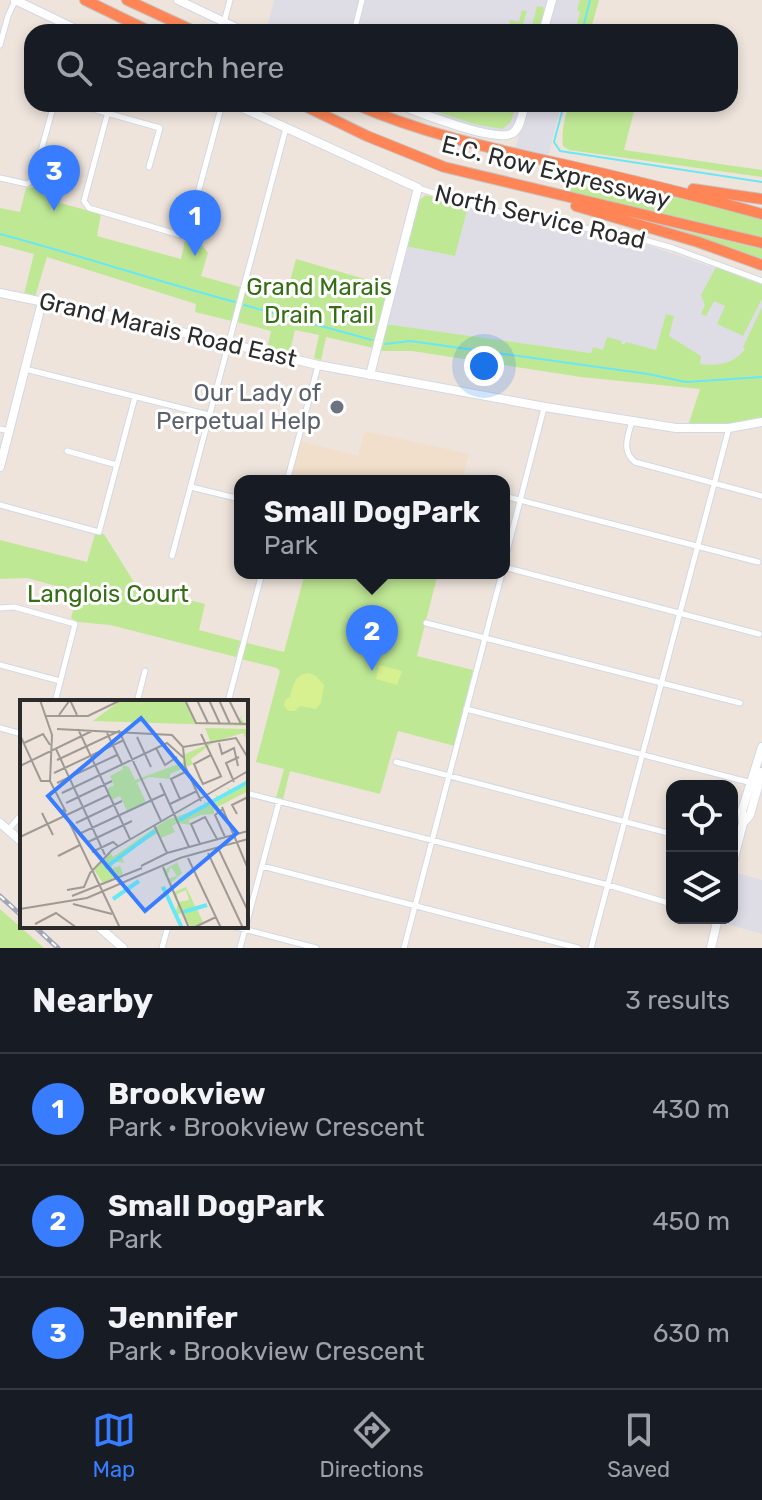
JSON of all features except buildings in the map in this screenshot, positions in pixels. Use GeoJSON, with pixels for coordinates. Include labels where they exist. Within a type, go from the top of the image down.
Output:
{"type":"FeatureCollection","features":[{"type":"Feature","properties":{"kind":"highway"},"geometry":{"type":"LineString","coordinates":[[85,0],[134,24]]}},
{"type":"Feature","properties":{"kind":"highway"},"geometry":{"type":"LineString","coordinates":[[127,0],[179,24]]}},
{"type":"Feature","properties":{"kind":"highway","name":"E.C. Row Expressway"},"geometry":{"type":"LineString","coordinates":[[318,112],[444,167],[762,243]]}},
{"type":"Feature","properties":{"kind":"highway","name":"E.C. Row Expressway"},"geometry":{"type":"LineString","coordinates":[[373,112],[457,141],[679,190],[762,214]]}},
{"type":"Feature","properties":{"kind":"highway"},"geometry":{"type":"LineString","coordinates":[[444,167],[698,242],[762,265]]}},
{"type":"Feature","properties":{"kind":"highway"},"geometry":{"type":"LineString","coordinates":[[618,177],[762,199]]}},
{"type":"Feature","properties":{"kind":"street"},"geometry":{"type":"LineString","coordinates":[[0,45],[15,0],[62,24]]}},
{"type":"Feature","properties":{"kind":"street"},"geometry":{"type":"LineString","coordinates":[[178,0],[228,24]]}},
{"type":"Feature","properties":{"kind":"street"},"geometry":{"type":"LineString","coordinates":[[224,22],[230,0]]}},
{"type":"Feature","properties":{"kind":"street"},"geometry":{"type":"LineString","coordinates":[[356,24],[362,0]]}},
{"type":"Feature","properties":{"kind":"street"},"geometry":{"type":"LineString","coordinates":[[545,24],[552,0]]}},
{"type":"Feature","properties":{"kind":"street"},"geometry":{"type":"LineString","coordinates":[[0,178],[27,184],[33,180],[52,112]]}},
{"type":"Feature","properties":{"kind":"street"},"geometry":{"type":"LineString","coordinates":[[101,112],[160,128],[149,167]]}},
{"type":"Feature","properties":{"kind":"street"},"geometry":{"type":"LineString","coordinates":[[107,114],[84,201],[89,208],[180,235],[188,230],[220,112]]}},
{"type":"Feature","properties":{"kind":"street","name":"North Service Road"},"geometry":{"type":"LineString","coordinates":[[251,112],[418,188],[481,208],[648,241],[762,281]]}},
{"type":"Feature","properties":{"kind":"street"},"geometry":{"type":"LineString","coordinates":[[420,112],[505,136],[511,135],[518,127],[523,112]]}},
{"type":"Feature","properties":{"kind":"street"},"geometry":{"type":"LineString","coordinates":[[172,556],[286,128]]}},
{"type":"Feature","properties":{"kind":"street"},"geometry":{"type":"LineString","coordinates":[[370,375],[418,188]]}},
{"type":"Feature","properties":{"kind":"street","name":"Grand Marais Road East"},"geometry":{"type":"LineString","coordinates":[[0,293],[228,342],[318,365],[545,407],[676,428],[729,428],[762,422]]}},
{"type":"Feature","properties":{"kind":"street"},"geometry":{"type":"LineString","coordinates":[[0,467],[4,430],[25,369],[42,302]]}},
{"type":"Feature","properties":{"kind":"street"},"geometry":{"type":"LineString","coordinates":[[289,475],[318,365]]}},
{"type":"Feature","properties":{"kind":"street"},"geometry":{"type":"LineString","coordinates":[[25,369],[209,415]]}},
{"type":"Feature","properties":{"kind":"street"},"geometry":{"type":"LineString","coordinates":[[0,505],[99,532],[135,397]]}},
{"type":"Feature","properties":{"kind":"street"},"geometry":{"type":"LineString","coordinates":[[510,541],[545,407]]}},
{"type":"Feature","properties":{"kind":"street"},"geometry":{"type":"LineString","coordinates":[[632,421],[626,451],[635,462],[762,496]]}},
{"type":"Feature","properties":{"kind":"street"},"geometry":{"type":"LineString","coordinates":[[591,948],[729,428]]}},
{"type":"Feature","properties":{"kind":"street"},"geometry":{"type":"LineString","coordinates":[[67,451],[117,465]]}},
{"type":"Feature","properties":{"kind":"street"},"geometry":{"type":"LineString","coordinates":[[190,487],[234,498]]}},
{"type":"Feature","properties":{"kind":"street"},"geometry":{"type":"LineString","coordinates":[[510,498],[758,562]]}},
{"type":"Feature","properties":{"kind":"street"},"geometry":{"type":"LineString","coordinates":[[510,567],[759,634]]}},
{"type":"Feature","properties":{"kind":"street"},"geometry":{"type":"LineString","coordinates":[[229,700],[260,579]]}},
{"type":"Feature","properties":{"kind":"street"},"geometry":{"type":"LineString","coordinates":[[404,948],[500,579]]}},
{"type":"Feature","properties":{"kind":"street"},"geometry":{"type":"LineString","coordinates":[[0,608],[14,607],[75,624],[55,700]]}},
{"type":"Feature","properties":{"kind":"street"},"geometry":{"type":"LineString","coordinates":[[426,623],[740,703]]}},
{"type":"Feature","properties":{"kind":"street"},"geometry":{"type":"LineString","coordinates":[[0,665],[60,681]]}},
{"type":"Feature","properties":{"kind":"street"},"geometry":{"type":"LineString","coordinates":[[138,700],[145,671]]}},
{"type":"Feature","properties":{"kind":"street"},"geometry":{"type":"LineString","coordinates":[[466,709],[757,784]]}},
{"type":"Feature","properties":{"kind":"street"},"geometry":{"type":"LineString","coordinates":[[0,728],[20,733]]}},
{"type":"Feature","properties":{"kind":"street"},"geometry":{"type":"LineString","coordinates":[[736,852],[743,823],[750,815],[762,747]]}},
{"type":"Feature","properties":{"kind":"street"},"geometry":{"type":"LineString","coordinates":[[396,762],[666,832]]}},
{"type":"Feature","properties":{"kind":"street"},"geometry":{"type":"LineString","coordinates":[[757,784],[762,772]]}},
{"type":"Feature","properties":{"kind":"street"},"geometry":{"type":"LineString","coordinates":[[248,794],[666,902]]}},
{"type":"Feature","properties":{"kind":"street"},"geometry":{"type":"LineString","coordinates":[[248,919],[279,802]]}},
{"type":"Feature","properties":{"kind":"street"},"geometry":{"type":"LineString","coordinates":[[8,830],[20,816]]}},
{"type":"Feature","properties":{"kind":"street"},"geometry":{"type":"LineString","coordinates":[[0,823],[20,840]]}},
{"type":"Feature","properties":{"kind":"street"},"geometry":{"type":"LineString","coordinates":[[262,866],[578,948]]}},
{"type":"Feature","properties":{"kind":"street"},"geometry":{"type":"LineString","coordinates":[[711,948],[717,924]]}},
{"type":"Feature","properties":{"kind":"street"},"geometry":{"type":"LineString","coordinates":[[100,928],[123,948]]}},
{"type":"Feature","properties":{"kind":"street"},"geometry":{"type":"LineString","coordinates":[[162,948],[167,928]]}},
{"type":"Feature","properties":{"kind":"street"},"geometry":{"type":"LineString","coordinates":[[238,928],[316,948]]}},
{"type":"Feature","properties":{"kind":"street"},"geometry":{"type":"LineString","coordinates":[[240,948],[245,930]]}},
{"type":"Feature","properties":{"kind":"shaded area"},"geometry":{"type":"Polygon","coordinates":[[[274,0],[549,0],[543,24],[268,24],[274,0]]]}},
{"type":"Feature","properties":{"kind":"shaded area"},"geometry":{"type":"Polygon","coordinates":[[[554,0],[587,0],[581,24],[548,24],[554,0]]]}},
{"type":"Feature","properties":{"kind":"shaded area"},"geometry":{"type":"Polygon","coordinates":[[[428,112],[520,112],[516,125],[510,131],[488,132],[428,112]]]}},
{"type":"Feature","properties":{"kind":"shaded area"},"geometry":{"type":"Polygon","coordinates":[[[525,112],[559,112],[548,158],[515,150],[525,112]]]}},
{"type":"Feature","properties":{"kind":"shaded area"},"geometry":{"type":"Polygon","coordinates":[[[468,207],[548,226],[630,239],[762,284],[762,339],[753,334],[743,353],[733,361],[714,366],[591,353],[385,324],[405,246],[455,256],[468,207]]]}},
{"type":"Feature","properties":{"kind":"shaded area"},"geometry":{"type":"Polygon","coordinates":[[[365,431],[469,454],[464,475],[290,475],[299,441],[358,456],[365,431]]]}},
{"type":"Feature","properties":{"kind":"shaded area"},"geometry":{"type":"Polygon","coordinates":[[[738,873],[762,880],[762,934],[727,924],[738,924],[738,873]]]}},
{"type":"Feature","properties":{"kind":"green space"},"geometry":{"type":"Polygon","coordinates":[[[580,0],[599,0],[592,24],[577,24],[580,12],[577,10],[580,0]]]}},
{"type":"Feature","properties":{"kind":"green space"},"geometry":{"type":"Polygon","coordinates":[[[537,6],[543,7],[541,24],[532,24],[537,6]]]}},
{"type":"Feature","properties":{"kind":"green space"},"geometry":{"type":"Polygon","coordinates":[[[522,10],[527,11],[523,24],[509,24],[510,20],[519,22],[522,10]]]}},
{"type":"Feature","properties":{"kind":"green space"},"geometry":{"type":"Polygon","coordinates":[[[438,112],[514,112],[510,123],[502,129],[438,112]]]}},
{"type":"Feature","properties":{"kind":"green space"},"geometry":{"type":"Polygon","coordinates":[[[567,112],[634,112],[624,150],[762,170],[762,177],[569,150],[563,146],[567,112]]]}},
{"type":"Feature","properties":{"kind":"green space"},"geometry":{"type":"Polygon","coordinates":[[[589,179],[762,218],[762,240],[574,195],[570,191],[571,185],[577,181],[589,179]]]}},
{"type":"Feature","properties":{"kind":"green space","name":"Grand Marais Drain Trail"},"geometry":{"type":"Polygon","coordinates":[[[34,187],[61,195],[60,203],[101,214],[97,236],[181,259],[186,236],[192,232],[208,253],[201,276],[240,287],[232,321],[195,312],[196,304],[47,257],[35,297],[24,294],[34,254],[0,245],[0,208],[20,212],[26,188],[34,187]]]}},
{"type":"Feature","properties":{"kind":"green space"},"geometry":{"type":"Polygon","coordinates":[[[426,195],[468,207],[455,256],[405,246],[418,201],[426,195]]]}},
{"type":"Feature","properties":{"kind":"green space"},"geometry":{"type":"Polygon","coordinates":[[[633,219],[762,249],[762,262],[633,219]]]}},
{"type":"Feature","properties":{"kind":"green space","name":"Grand Marais Drain Trail"},"geometry":{"type":"Polygon","coordinates":[[[296,259],[389,286],[373,348],[326,337],[321,360],[314,358],[319,335],[295,330],[289,355],[267,349],[271,331],[237,322],[246,289],[285,299],[296,259]]]}},
{"type":"Feature","properties":{"kind":"green space"},"geometry":{"type":"Polygon","coordinates":[[[716,267],[762,285],[762,299],[743,336],[717,324],[725,306],[714,301],[706,316],[701,314],[705,305],[701,295],[716,267]]]}},
{"type":"Feature","properties":{"kind":"green space","name":"Grand Marais Drain Trail"},"geometry":{"type":"Polygon","coordinates":[[[762,307],[762,418],[727,424],[688,426],[700,389],[581,377],[412,351],[378,351],[385,324],[591,353],[593,347],[603,350],[607,337],[622,341],[621,344],[626,342],[656,350],[666,314],[674,316],[669,336],[701,356],[700,364],[719,364],[731,361],[745,349],[743,347],[762,307]]]}},
{"type":"Feature","properties":{"kind":"green space","name":"Langlois Court"},"geometry":{"type":"Polygon","coordinates":[[[95,534],[104,534],[137,587],[205,604],[199,630],[241,641],[236,657],[110,625],[78,622],[71,618],[78,592],[27,578],[0,579],[0,540],[87,562],[95,534]]]}},
{"type":"Feature","properties":{"kind":"green space"},"geometry":{"type":"Polygon","coordinates":[[[303,579],[436,579],[417,656],[473,670],[455,746],[398,731],[380,794],[290,771],[283,799],[276,798],[284,769],[256,762],[280,671],[241,659],[247,643],[284,652],[303,579]]]}},
{"type":"Feature","properties":{"kind":"green space"},"geometry":{"type":"Polygon","coordinates":[[[379,665],[402,671],[397,685],[376,679],[379,665]]]}},
{"type":"Feature","properties":{"kind":"green space"},"geometry":{"type":"Polygon","coordinates":[[[309,673],[324,685],[321,703],[316,709],[300,706],[295,711],[289,711],[284,706],[285,700],[290,697],[297,678],[309,673]]]}},
{"type":"Feature","properties":{"kind":"green space"},"geometry":{"type":"Polygon","coordinates":[[[0,909],[44,948],[0,948],[0,909]]]}},
{"type":"Feature","properties":{"kind":"waterway"},"geometry":{"type":"LineString","coordinates":[[584,24],[590,0]]}},
{"type":"Feature","properties":{"kind":"waterway"},"geometry":{"type":"LineString","coordinates":[[562,112],[554,142],[560,151],[762,182]]}},
{"type":"Feature","properties":{"kind":"waterway"},"geometry":{"type":"LineString","coordinates":[[0,234],[235,302]]}},
{"type":"Feature","properties":{"kind":"waterway"},"geometry":{"type":"LineString","coordinates":[[244,305],[372,340]]}},
{"type":"Feature","properties":{"kind":"waterway"},"geometry":{"type":"LineString","coordinates":[[385,344],[410,341],[686,382],[762,377]]}},
{"type":"Feature","properties":{"kind":"railway"},"geometry":{"type":"LineString","coordinates":[[0,896],[20,914]]}},
{"type":"Feature","properties":{"kind":"railway"},"geometry":{"type":"LineString","coordinates":[[36,928],[58,948]]}},
{"type":"Feature","properties":{"kind":"place","name":"Jennifer"},"geometry":{"type":"Point","coordinates":[54,211]}},
{"type":"Feature","properties":{"kind":"place","name":"Brookview"},"geometry":{"type":"Point","coordinates":[195,256]}},
{"type":"Feature","properties":{"kind":"place","name":"Our Lady of Perpetual Help"},"geometry":{"type":"Point","coordinates":[337,407]}},
{"type":"Feature","properties":{"kind":"place","name":"Small DogPark"},"geometry":{"type":"Point","coordinates":[372,671]}}]}
